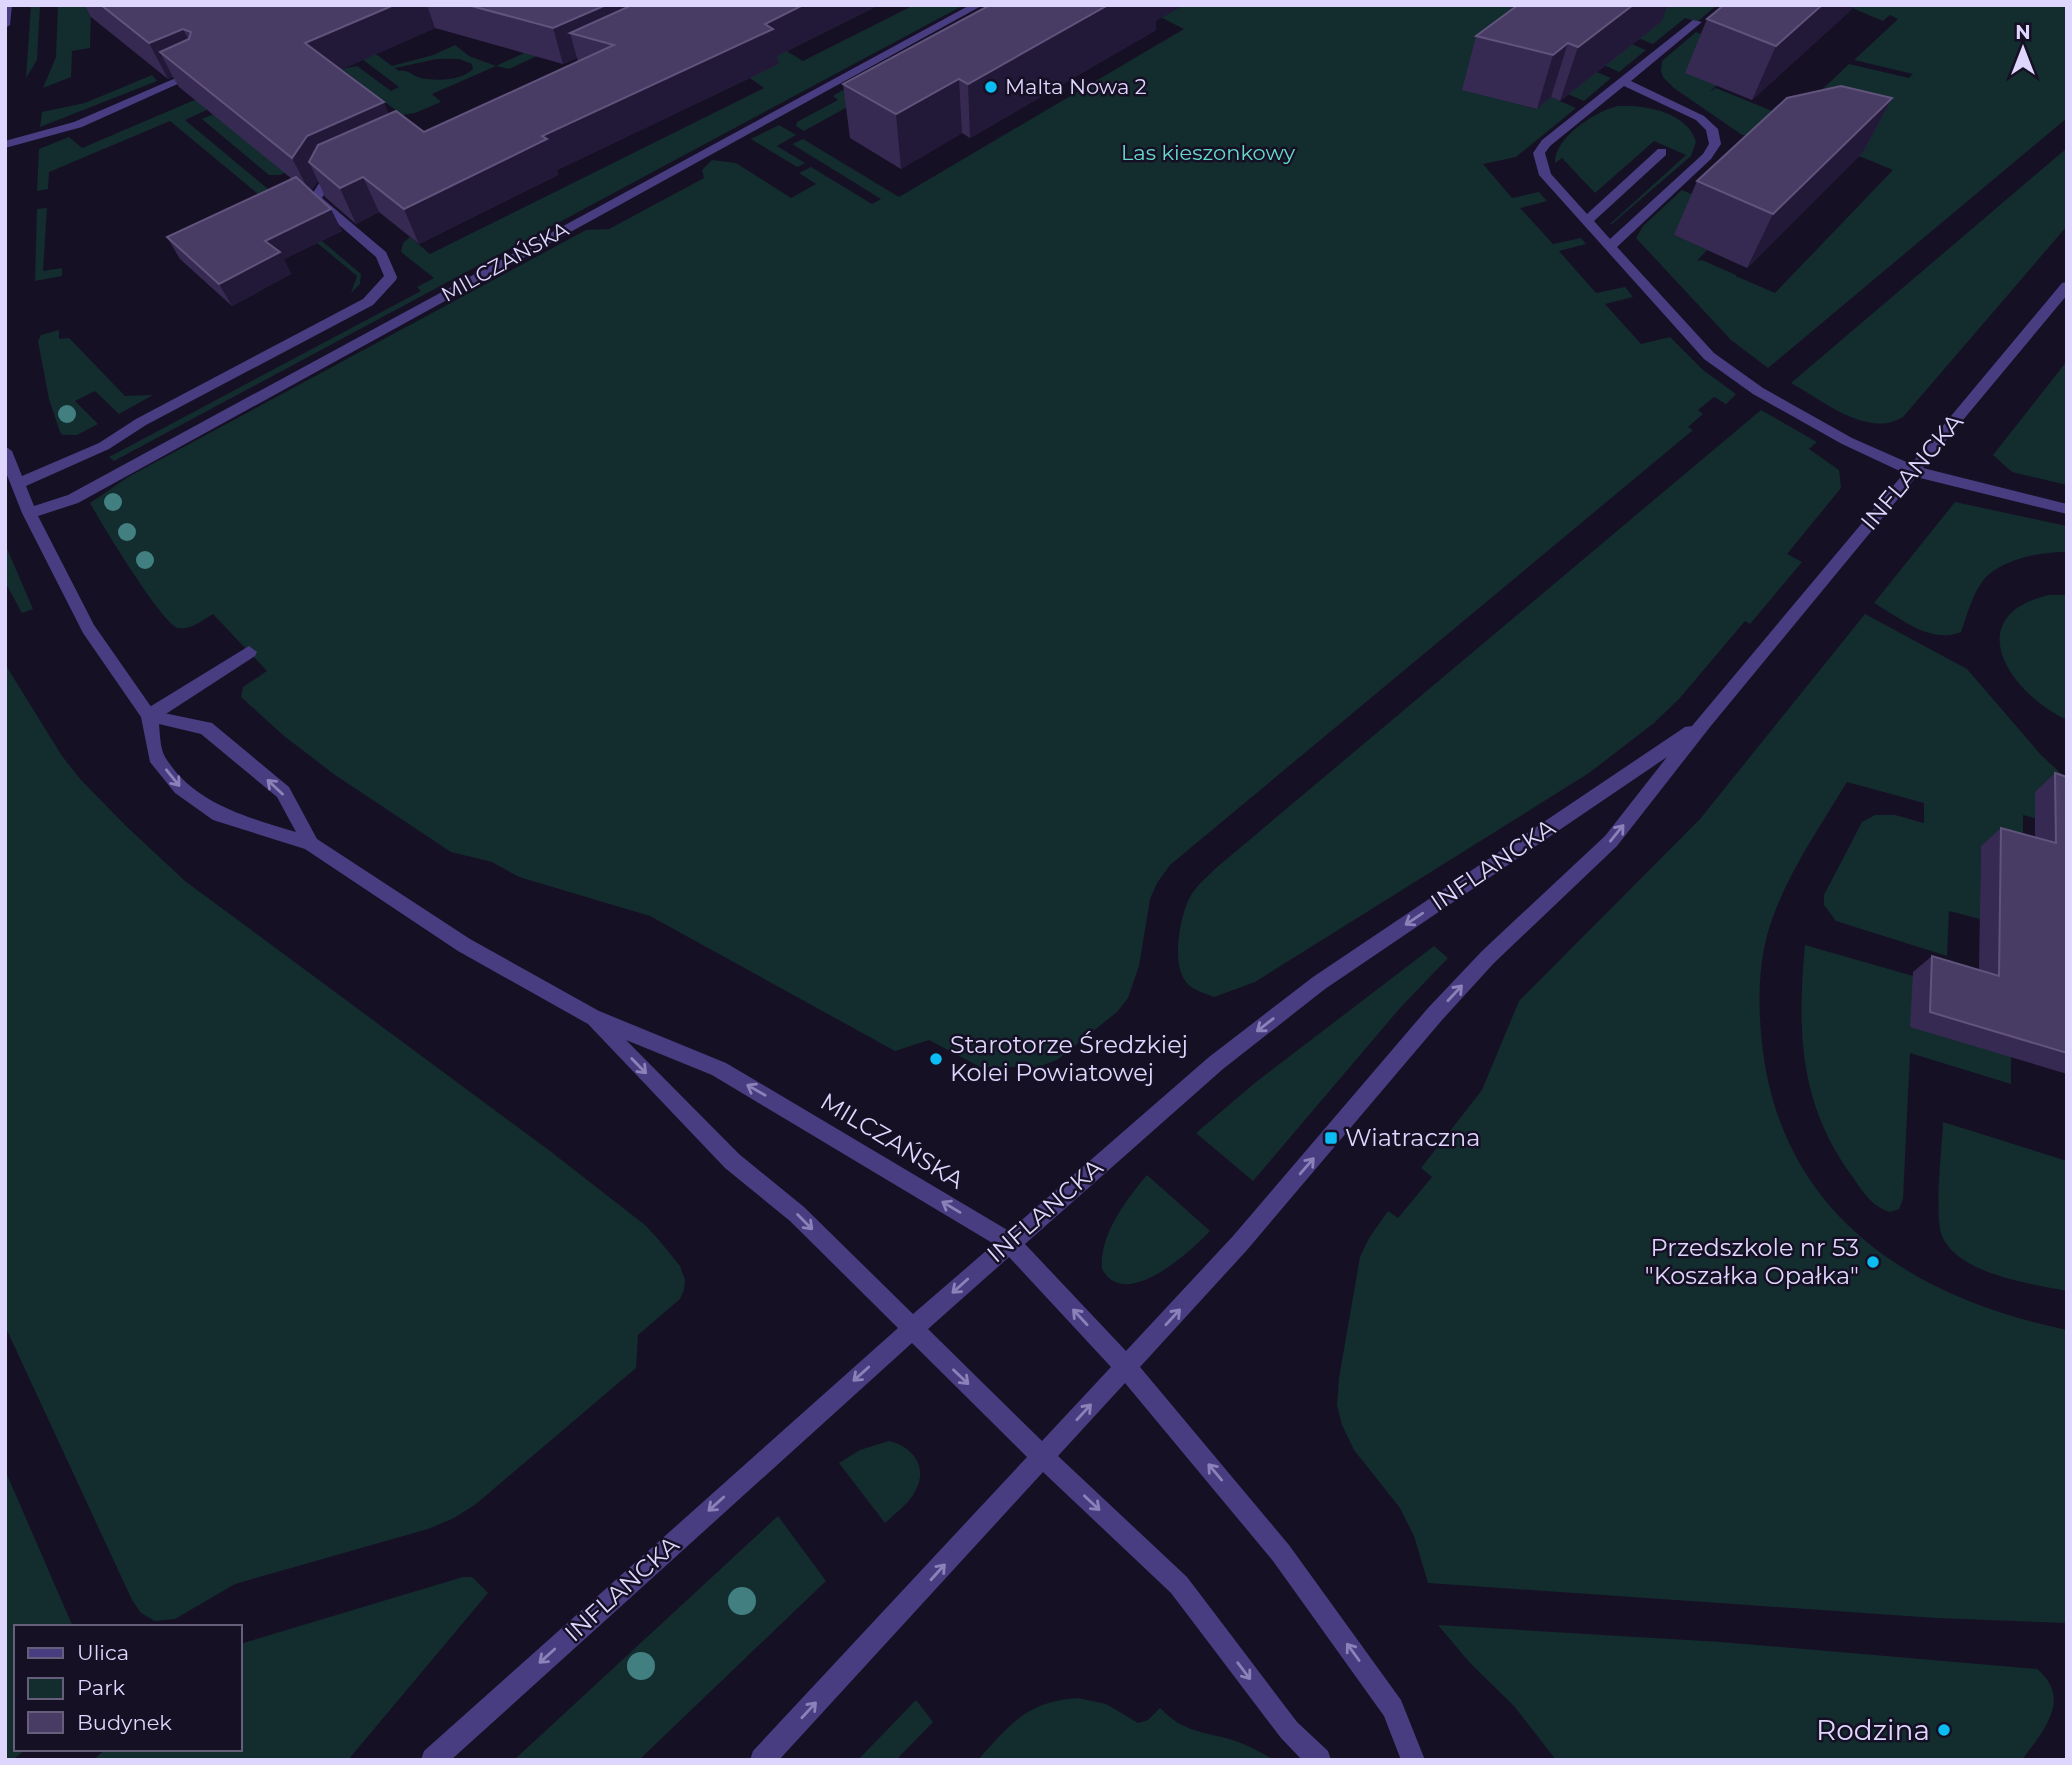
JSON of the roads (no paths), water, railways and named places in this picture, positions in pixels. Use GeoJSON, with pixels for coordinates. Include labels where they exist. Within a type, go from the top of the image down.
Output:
{"type":"FeatureCollection","features":[{"type":"Feature","properties":{"kind":"street"},"geometry":{"type":"LineString","coordinates":[[5,25],[7,5]]}},
{"type":"Feature","properties":{"kind":"street","name":"MILCZAŃSKA"},"geometry":{"type":"LineString","coordinates":[[29,513],[73,499],[978,5]]}},
{"type":"Feature","properties":{"kind":"street"},"geometry":{"type":"LineString","coordinates":[[1697,22],[1546,143],[1539,153],[1545,174],[1709,356],[1732,374],[1847,441],[1913,471],[2067,509]]}},
{"type":"Feature","properties":{"kind":"street"},"geometry":{"type":"LineString","coordinates":[[5,145],[28,142],[69,127],[202,70]]}},
{"type":"Feature","properties":{"kind":"street"},"geometry":{"type":"LineString","coordinates":[[1610,246],[1707,156],[1715,144],[1712,129],[1700,118],[1622,81]]}},
{"type":"Feature","properties":{"kind":"street"},"geometry":{"type":"LineString","coordinates":[[1587,221],[1662,152]]}},
{"type":"Feature","properties":{"kind":"street"},"geometry":{"type":"LineString","coordinates":[[18,484],[104,446],[141,422],[368,302],[391,277],[382,255],[315,199],[329,177],[352,166]]}},
{"type":"Feature","properties":{"kind":"street","name":"INFLANCKA"},"geometry":{"type":"LineString","coordinates":[[762,1760],[1262,1218],[1435,1014],[1488,957],[1611,841],[1704,722],[2067,286]]}},
{"type":"Feature","properties":{"kind":"street","name":"MILCZAŃSKA"},"geometry":{"type":"LineString","coordinates":[[5,451],[29,513],[88,629],[149,716],[156,757],[181,788],[219,815],[311,844],[464,945],[592,1017],[719,1069],[1009,1242],[1126,1367]]}},
{"type":"Feature","properties":{"kind":"street"},"geometry":{"type":"LineString","coordinates":[[149,716],[249,652]]}},
{"type":"Feature","properties":{"kind":"street","name":"MILCZAŃSKA"},"geometry":{"type":"LineString","coordinates":[[149,716],[206,728],[283,792],[311,844]]}},
{"type":"Feature","properties":{"kind":"street","name":"INFLANCKA"},"geometry":{"type":"LineString","coordinates":[[433,1760],[1009,1242],[1196,1079],[1320,983],[1704,722]]}},
{"type":"Feature","properties":{"kind":"street","name":"MILCZAŃSKA"},"geometry":{"type":"LineString","coordinates":[[592,1017],[732,1161],[797,1214],[1042,1457]]}},
{"type":"Feature","properties":{"kind":"street"},"geometry":{"type":"LineString","coordinates":[[1126,1367],[1254,1519],[1301,1580],[1393,1708],[1413,1760]]}},
{"type":"Feature","properties":{"kind":"street"},"geometry":{"type":"LineString","coordinates":[[1042,1457],[1179,1586],[1289,1730],[1319,1760]]}},
{"type":"Feature","properties":{"kind":"place","name":"Malta Nowa 2"},"geometry":{"type":"Point","coordinates":[991,87]}},
{"type":"Feature","properties":{"kind":"place","name":"Starotorze Średzkiej Kolei Powiatowej"},"geometry":{"type":"Point","coordinates":[936,1059]}},
{"type":"Feature","properties":{"kind":"place","name":"Wiatraczna"},"geometry":{"type":"Point","coordinates":[1331,1138]}},
{"type":"Feature","properties":{"kind":"place","name":"Przedszkole nr 53 \"Koszałka Opałka\""},"geometry":{"type":"Point","coordinates":[1873,1262]}},
{"type":"Feature","properties":{"kind":"place","name":"Rodzina"},"geometry":{"type":"Point","coordinates":[1944,1730]}},
{"type":"Feature","properties":{"kind":"park label","name":"Las kieszonkowy"},"geometry":{"type":"Point","coordinates":[1208,153]}}]}
